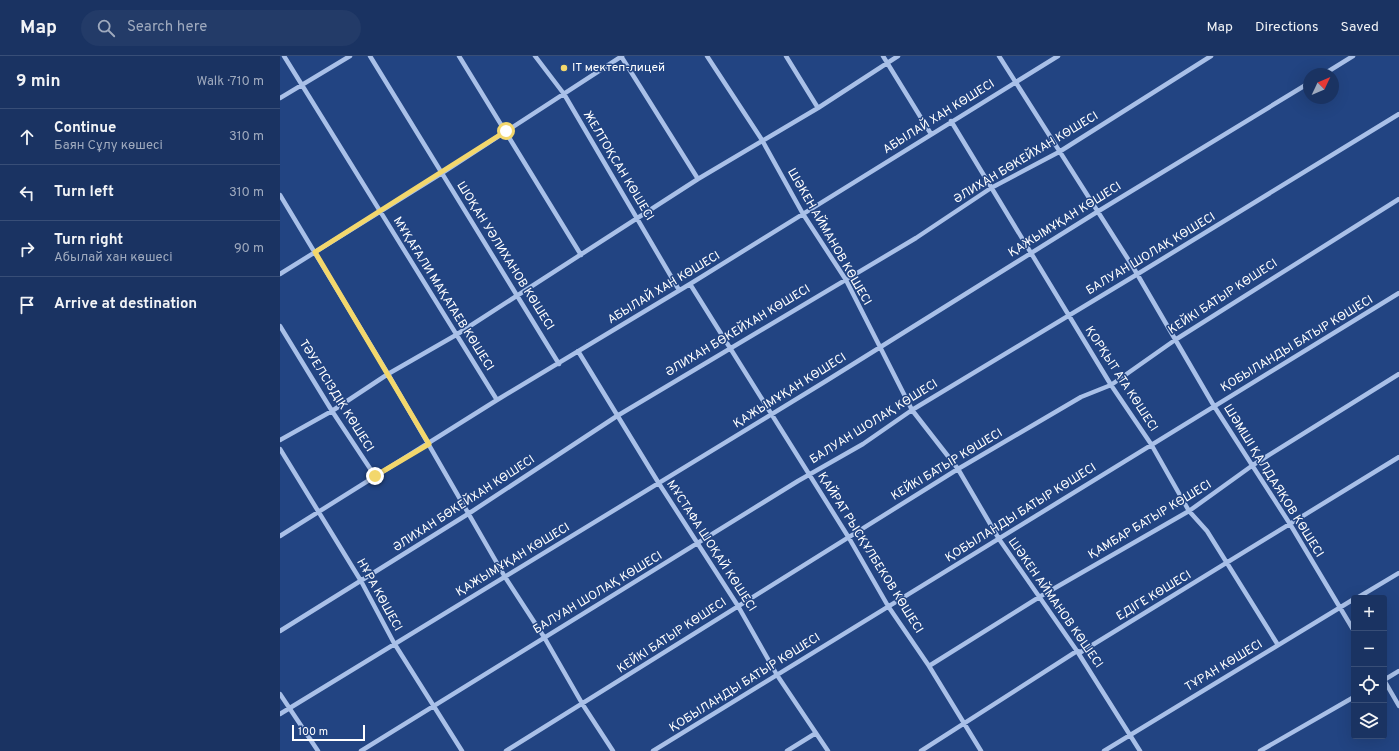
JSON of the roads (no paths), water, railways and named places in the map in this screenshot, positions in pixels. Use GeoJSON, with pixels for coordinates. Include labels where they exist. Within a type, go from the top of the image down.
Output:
{"type":"FeatureCollection","features":[{"type":"Feature","properties":{"kind":"street","name":"МҰҚАҒАЛИ МАҚАТАЕВ КӨШЕСІ"},"geometry":{"type":"LineString","coordinates":[[284,56],[497,400]]}},
{"type":"Feature","properties":{"kind":"street"},"geometry":{"type":"LineString","coordinates":[[280,98],[350,56]]}},
{"type":"Feature","properties":{"kind":"street","name":"ШОҚАН УӘЛИХАНОВ КӨШЕСІ"},"geometry":{"type":"LineString","coordinates":[[370,56],[559,364]]}},
{"type":"Feature","properties":{"kind":"street"},"geometry":{"type":"LineString","coordinates":[[459,56],[581,255]]}},
{"type":"Feature","properties":{"kind":"street","name":"ЖЕЛТОҚСАН КӨШЕСІ"},"geometry":{"type":"LineString","coordinates":[[535,56],[564,94],[679,290]]}},
{"type":"Feature","properties":{"kind":"street"},"geometry":{"type":"LineString","coordinates":[[280,274],[442,173],[622,56],[698,179]]}},
{"type":"Feature","properties":{"kind":"street","name":"ШӘКЕН АЙМАНОВ КӨШЕСІ"},"geometry":{"type":"LineString","coordinates":[[707,56],[762,140],[803,214],[846,280],[912,410],[958,469],[999,539],[1078,651],[1140,751]]}},
{"type":"Feature","properties":{"kind":"street"},"geometry":{"type":"LineString","coordinates":[[786,56],[818,108]]}},
{"type":"Feature","properties":{"kind":"street"},"geometry":{"type":"LineString","coordinates":[[883,56],[931,134]]}},
{"type":"Feature","properties":{"kind":"street"},"geometry":{"type":"LineString","coordinates":[[280,440],[332,411],[388,374],[456,335],[698,179],[818,108],[888,64],[898,56]]}},
{"type":"Feature","properties":{"kind":"street","name":"ШӘМШІ ҚАЛДАЯҚОВ КӨШЕСІ"},"geometry":{"type":"LineString","coordinates":[[999,56],[1136,275],[1214,406],[1290,524],[1351,626]]}},
{"type":"Feature","properties":{"kind":"street","name":"АБЫЛАЙ ХАН КӨШЕСІ"},"geometry":{"type":"LineString","coordinates":[[280,536],[497,400],[690,284],[1058,56]]}},
{"type":"Feature","properties":{"kind":"street","name":"ӘЛИХАН БӨКЕЙХАН КӨШЕСІ"},"geometry":{"type":"LineString","coordinates":[[280,631],[468,514],[617,416],[730,347],[916,238],[991,188],[1059,152],[1211,56]]}},
{"type":"Feature","properties":{"kind":"street"},"geometry":{"type":"LineString","coordinates":[[1334,68],[1353,56]]}},
{"type":"Feature","properties":{"kind":"street","name":"ҚАЖЫМҰҚАН КӨШЕСІ"},"geometry":{"type":"LineString","coordinates":[[280,714],[658,482],[772,414],[1097,212],[1303,87]]}},
{"type":"Feature","properties":{"kind":"street","name":"БАЛУАН ШОЛАҚ КӨШЕСІ"},"geometry":{"type":"LineString","coordinates":[[361,751],[435,707],[544,637],[809,474],[863,444],[912,410],[1069,316],[1399,114]]}},
{"type":"Feature","properties":{"kind":"street","name":"ҚОРҚЫТ АТА КӨШЕСІ"},"geometry":{"type":"LineString","coordinates":[[951,121],[1069,316],[1151,444],[1189,511],[1207,531],[1278,645]]}},
{"type":"Feature","properties":{"kind":"street"},"geometry":{"type":"LineString","coordinates":[[280,195],[388,374],[505,577],[544,637],[583,705],[613,751]]}},
{"type":"Feature","properties":{"kind":"street","name":"КЕЙКІ БАТЫР КӨШЕСІ"},"geometry":{"type":"LineString","coordinates":[[506,751],[583,705],[738,606],[958,469],[1080,397],[1112,385],[1175,340],[1399,199]]}},
{"type":"Feature","properties":{"kind":"street","name":"ҚАЙРАТ РЫСҚҰЛБЕКОВ КӨШЕСІ"},"geometry":{"type":"LineString","coordinates":[[690,284],[849,538],[888,606],[929,666],[981,751]]}},
{"type":"Feature","properties":{"kind":"street","name":"ҚОБЫЛАНДЫ БАТЫР КӨШЕСІ"},"geometry":{"type":"LineString","coordinates":[[653,751],[1399,293]]}},
{"type":"Feature","properties":{"kind":"street","name":"ТӘУЕЛСІЗДІК КӨШЕСІ"},"geometry":{"type":"LineString","coordinates":[[280,326],[332,411],[375,476]]}},
{"type":"Feature","properties":{"kind":"street","name":"МҰСТАФА ШОҚАЙ КӨШЕСІ"},"geometry":{"type":"LineString","coordinates":[[578,351],[658,482],[738,606],[777,676],[828,751]]}},
{"type":"Feature","properties":{"kind":"street","name":"ҚАМБАР БАТЫР КӨШЕСІ"},"geometry":{"type":"LineString","coordinates":[[929,666],[1040,596],[1189,511],[1253,466],[1399,374]]}},
{"type":"Feature","properties":{"kind":"street","name":"НҰРА КӨШЕСІ"},"geometry":{"type":"LineString","coordinates":[[280,449],[362,581],[394,643],[462,751]]}},
{"type":"Feature","properties":{"kind":"street","name":"ЕДІГЕ КӨШЕСІ"},"geometry":{"type":"LineString","coordinates":[[921,751],[1078,651],[1080,652],[1228,563],[1399,456]]}},
{"type":"Feature","properties":{"kind":"street","name":"ТҰРАН КӨШЕСІ"},"geometry":{"type":"LineString","coordinates":[[1362,595],[1399,573]]}},
{"type":"Feature","properties":{"kind":"street","name":"ТҰРАН КӨШЕСІ"},"geometry":{"type":"LineString","coordinates":[[1104,751],[1351,601]]}},
{"type":"Feature","properties":{"kind":"street"},"geometry":{"type":"LineString","coordinates":[[1387,678],[1399,671]]}},
{"type":"Feature","properties":{"kind":"street"},"geometry":{"type":"LineString","coordinates":[[1387,685],[1399,706]]}},
{"type":"Feature","properties":{"kind":"street"},"geometry":{"type":"LineString","coordinates":[[280,694],[318,751]]}},
{"type":"Feature","properties":{"kind":"street"},"geometry":{"type":"LineString","coordinates":[[1260,751],[1351,699]]}},
{"type":"Feature","properties":{"kind":"street"},"geometry":{"type":"LineString","coordinates":[[787,751],[816,733]]}},
{"type":"Feature","properties":{"kind":"place","name":"IT мектеп-лицей"},"geometry":{"type":"Point","coordinates":[564,68]}}]}
